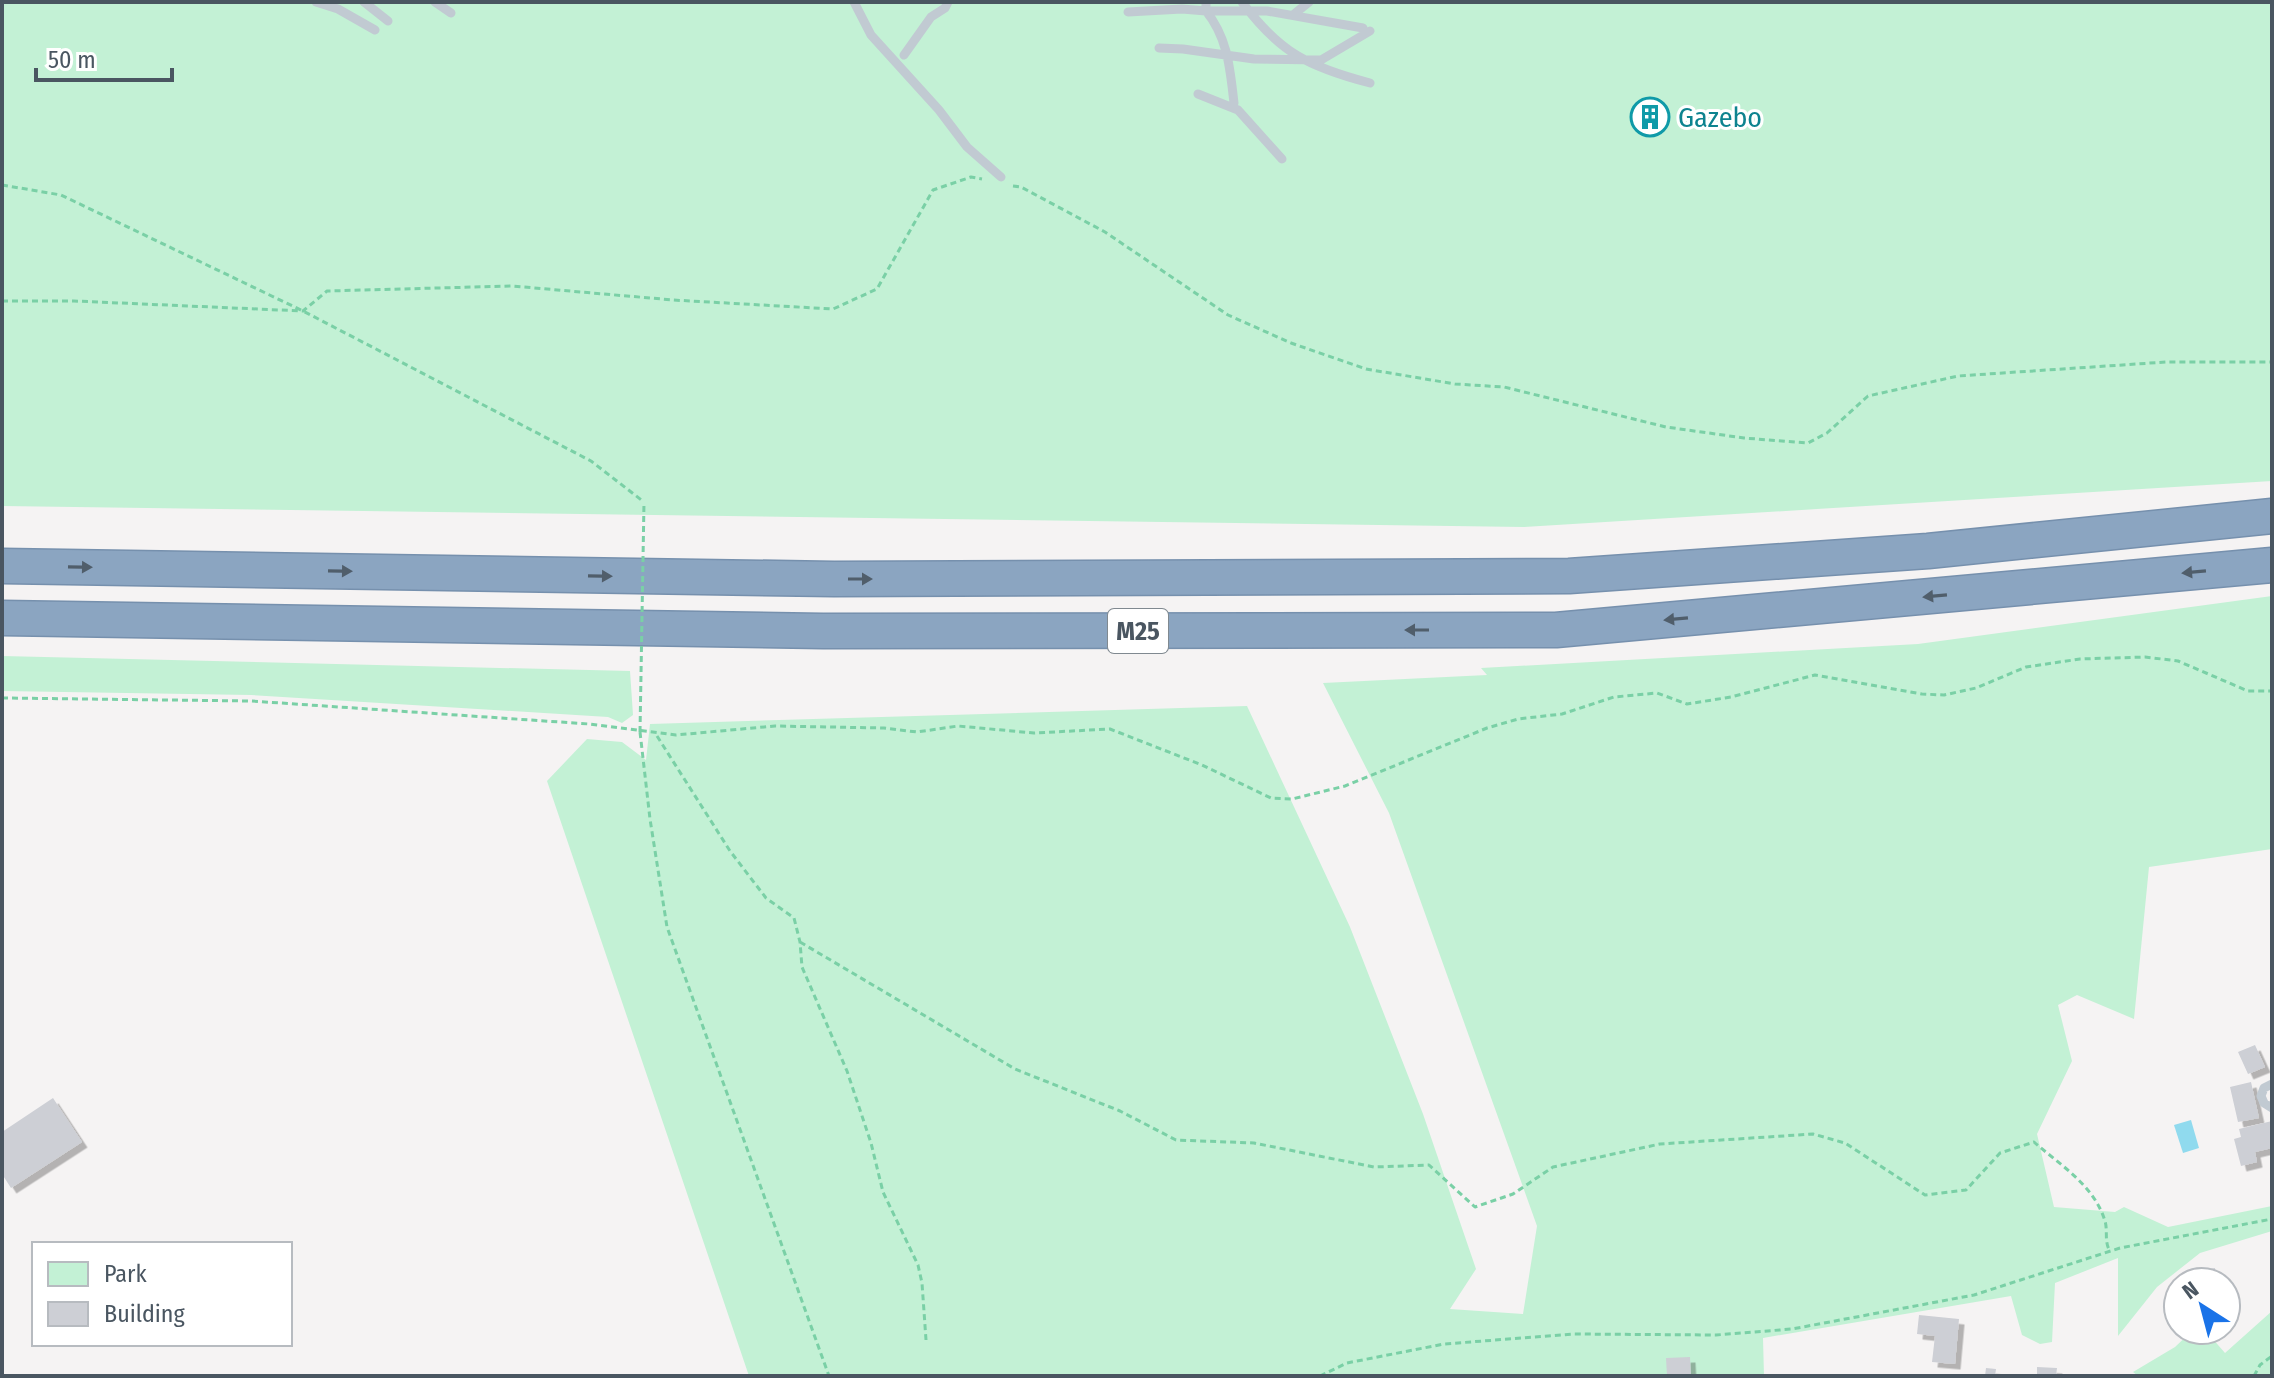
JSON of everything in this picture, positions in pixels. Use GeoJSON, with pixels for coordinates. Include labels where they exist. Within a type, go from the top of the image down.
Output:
{"type":"FeatureCollection","features":[{"type":"Feature","properties":{"kind":"highway","name":"M25"},"geometry":{"type":"LineString","coordinates":[[2,566],[834,579],[1569,576],[1928,551],[2272,516]]}},
{"type":"Feature","properties":{"kind":"highway","name":"M25"},"geometry":{"type":"LineString","coordinates":[[2,618],[823,631],[1556,630],[2272,565]]}},
{"type":"Feature","properties":{"kind":"lane"},"geometry":{"type":"LineString","coordinates":[[316,2],[338,9],[375,30]]}},
{"type":"Feature","properties":{"kind":"lane"},"geometry":{"type":"LineString","coordinates":[[364,2],[388,21]]}},
{"type":"Feature","properties":{"kind":"lane"},"geometry":{"type":"LineString","coordinates":[[435,2],[451,13]]}},
{"type":"Feature","properties":{"kind":"lane"},"geometry":{"type":"LineString","coordinates":[[854,2],[871,35],[939,110],[967,147],[1004,181]]}},
{"type":"Feature","properties":{"kind":"lane"},"geometry":{"type":"LineString","coordinates":[[904,55],[931,17],[945,8],[948,2]]}},
{"type":"Feature","properties":{"kind":"lane"},"geometry":{"type":"LineString","coordinates":[[1242,2],[1258,25],[1301,59],[1324,71],[1370,83]]}},
{"type":"Feature","properties":{"kind":"lane"},"geometry":{"type":"LineString","coordinates":[[1293,15],[1309,2]]}},
{"type":"Feature","properties":{"kind":"lane"},"geometry":{"type":"LineString","coordinates":[[1206,6],[1220,28],[1228,56],[1234,103]]}},
{"type":"Feature","properties":{"kind":"lane"},"geometry":{"type":"LineString","coordinates":[[1128,12],[1206,6],[1293,15],[1367,30],[1321,60],[1282,60],[1159,48]]}},
{"type":"Feature","properties":{"kind":"lane"},"geometry":{"type":"LineString","coordinates":[[1198,94],[1238,110],[1282,159]]}},
{"type":"Feature","properties":{"kind":"lane"},"geometry":{"type":"LineString","coordinates":[[2272,1084],[2264,1088],[2261,1096],[2264,1103],[2272,1108]]}},
{"type":"Feature","properties":{"kind":"path"},"geometry":{"type":"LineString","coordinates":[[2,301],[303,311],[327,291],[512,286],[673,300],[833,309],[877,289],[933,190],[971,177],[983,180]]}},
{"type":"Feature","properties":{"kind":"path"},"geometry":{"type":"LineString","coordinates":[[1004,181],[1105,232],[1228,315],[1291,343],[1366,369],[1455,384],[1504,387],[1666,427],[1808,443],[1827,433],[1868,396],[1958,376],[2166,362],[2272,362]]}},
{"type":"Feature","properties":{"kind":"path"},"geometry":{"type":"LineString","coordinates":[[2,185],[61,195],[303,311],[591,461],[644,502],[640,732],[667,927],[829,1376]]}},
{"type":"Feature","properties":{"kind":"path"},"geometry":{"type":"LineString","coordinates":[[2,698],[251,701],[589,724],[676,735],[775,726],[884,728],[917,732],[958,726],[1034,733],[1110,729],[1202,765],[1271,798],[1292,799],[1345,786],[1487,728],[1518,719],[1562,714],[1614,697],[1657,693],[1687,704],[1731,697],[1815,675],[1944,695],[1976,688],[2026,667],[2080,659],[2145,657],[2178,661],[2248,691],[2272,691]]}},
{"type":"Feature","properties":{"kind":"path"},"geometry":{"type":"LineString","coordinates":[[655,734],[730,851],[766,898],[794,918],[802,967],[847,1071],[871,1143],[883,1192],[918,1265],[926,1340]]}},
{"type":"Feature","properties":{"kind":"path"},"geometry":{"type":"LineString","coordinates":[[800,942],[1015,1069],[1120,1111],[1176,1140],[1254,1143],[1374,1167],[1429,1165],[1475,1207],[1513,1194],[1553,1167],[1660,1144],[1813,1134],[1845,1143],[1925,1195],[1966,1190],[2000,1153],[2034,1142],[2090,1190],[2105,1221],[2110,1251]]}},
{"type":"Feature","properties":{"kind":"path"},"geometry":{"type":"LineString","coordinates":[[1320,1376],[1347,1363],[1444,1344],[1574,1334],[1716,1335],[1792,1329],[1974,1295],[2110,1251],[2272,1219]]}},
{"type":"Feature","properties":{"kind":"path"},"geometry":{"type":"LineString","coordinates":[[2254,1376],[2260,1365],[2272,1356]]}},
{"type":"Feature","properties":{"kind":"green space"},"geometry":{"type":"Polygon","coordinates":[[[2,2],[2272,2],[2272,481],[1524,527],[2,506],[2,2]]]}},
{"type":"Feature","properties":{"kind":"green space"},"geometry":{"type":"Polygon","coordinates":[[[2272,596],[2272,849],[2149,867],[2134,1019],[2077,995],[2058,1005],[2072,1061],[2037,1134],[2054,1207],[2115,1212],[2124,1207],[2168,1227],[2272,1206],[2272,1231],[2200,1253],[2184,1266],[2162,1266],[2162,1283],[2118,1336],[2118,1258],[2055,1283],[2052,1342],[2040,1344],[2022,1335],[2011,1296],[1763,1338],[1764,1376],[749,1376],[547,781],[587,739],[622,742],[646,760],[650,724],[1247,706],[1350,927],[1423,1114],[1476,1269],[1450,1309],[1523,1314],[1537,1226],[1389,813],[1323,683],[1487,675],[1481,668],[1918,644],[2272,596]]]}},
{"type":"Feature","properties":{"kind":"green space"},"geometry":{"type":"Polygon","coordinates":[[[2,656],[630,671],[633,715],[622,723],[608,717],[251,695],[2,691],[2,656]]]}},
{"type":"Feature","properties":{"kind":"green space"},"geometry":{"type":"Polygon","coordinates":[[[2272,1311],[2272,1376],[2138,1376],[2133,1372],[2176,1346],[2219,1346],[2225,1353],[2233,1346],[2242,1346],[2242,1338],[2272,1311]]]}},
{"type":"Feature","properties":{"kind":"water"},"geometry":{"type":"Polygon","coordinates":[[[2191,1120],[2199,1148],[2183,1153],[2174,1125],[2191,1120]]]}},
{"type":"Feature","properties":{"kind":"building"},"geometry":{"type":"Polygon","coordinates":[[[2255,1045],[2265,1067],[2248,1074],[2238,1052],[2255,1045]]]}},
{"type":"Feature","properties":{"kind":"building"},"geometry":{"type":"Polygon","coordinates":[[[2251,1082],[2259,1118],[2238,1122],[2230,1087],[2251,1082]]]}},
{"type":"Feature","properties":{"kind":"building"},"geometry":{"type":"Polygon","coordinates":[[[53,1098],[82,1142],[11,1188],[2,1174],[2,1132],[53,1098]]]}},
{"type":"Feature","properties":{"kind":"building"},"geometry":{"type":"Polygon","coordinates":[[[2272,1121],[2272,1148],[2255,1152],[2257,1162],[2241,1166],[2234,1139],[2241,1137],[2239,1129],[2272,1121]]]}},
{"type":"Feature","properties":{"kind":"building"},"geometry":{"type":"Polygon","coordinates":[[[1919,1315],[1959,1319],[1955,1364],[1932,1362],[1935,1336],[1917,1334],[1919,1315]]]}},
{"type":"Feature","properties":{"kind":"building"},"geometry":{"type":"Polygon","coordinates":[[[1690,1357],[1691,1376],[1667,1376],[1666,1358],[1690,1357]]]}},
{"type":"Feature","properties":{"kind":"building"},"geometry":{"type":"Polygon","coordinates":[[[2037,1367],[2057,1368],[2056,1376],[2037,1376],[2037,1367]]]}},
{"type":"Feature","properties":{"kind":"building"},"geometry":{"type":"Polygon","coordinates":[[[1986,1368],[1996,1369],[1995,1376],[1985,1376],[1986,1368]]]}},
{"type":"Feature","properties":{"kind":"place","name":"Gazebo"},"geometry":{"type":"Point","coordinates":[1650,117]}}]}
